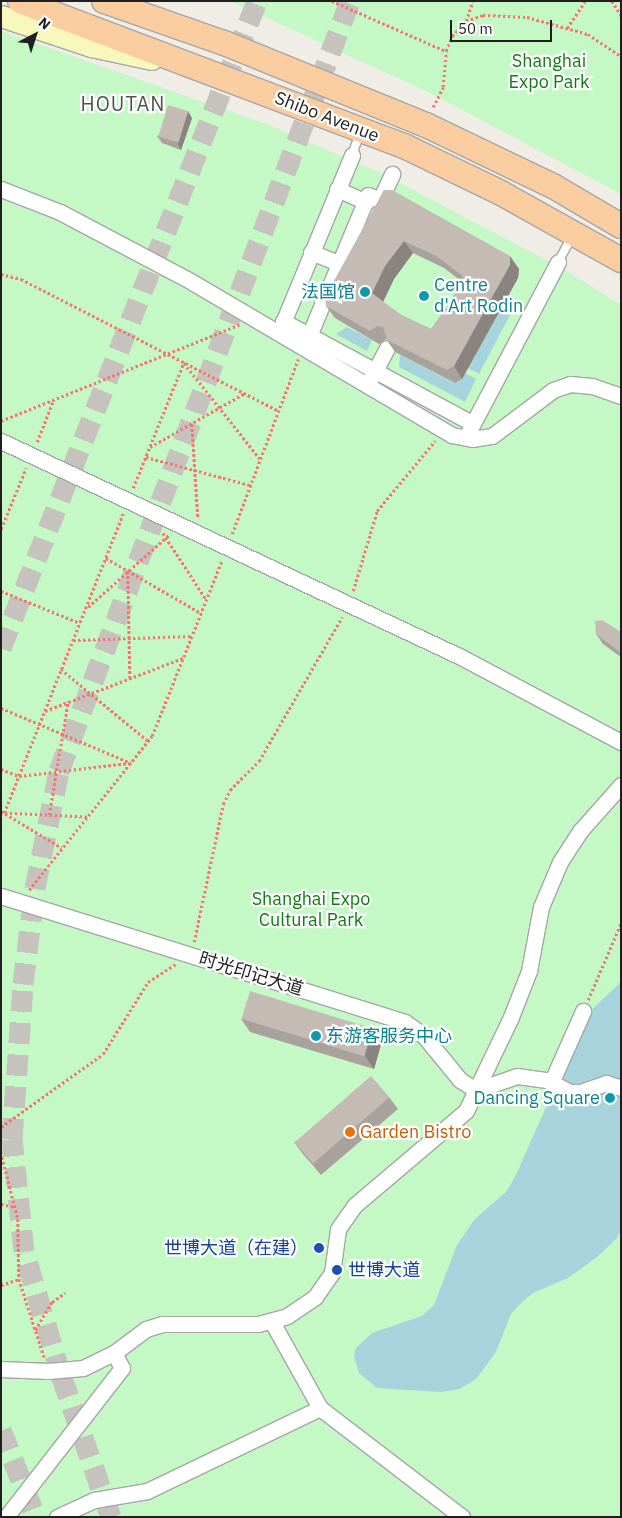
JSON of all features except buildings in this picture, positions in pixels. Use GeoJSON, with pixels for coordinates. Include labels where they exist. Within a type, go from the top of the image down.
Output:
{"type":"FeatureCollection","features":[{"type":"Feature","properties":{"kind":"main road","name":"Shibo Avenue"},"geometry":{"type":"LineString","coordinates":[[20,1],[96,27],[191,67],[406,147],[575,232],[621,260]]}},
{"type":"Feature","properties":{"kind":"main road","name":"Shibo Avenue"},"geometry":{"type":"LineString","coordinates":[[104,1],[201,34],[426,125],[553,186],[621,226]]}},
{"type":"Feature","properties":{"kind":"street"},"geometry":{"type":"LineString","coordinates":[[141,1],[201,34]]}},
{"type":"Feature","properties":{"kind":"street"},"geometry":{"type":"LineString","coordinates":[[1,16],[91,46],[191,67]]}},
{"type":"Feature","properties":{"kind":"street"},"geometry":{"type":"LineString","coordinates":[[281,328],[352,155]]}},
{"type":"Feature","properties":{"kind":"street"},"geometry":{"type":"LineString","coordinates":[[306,342],[368,195],[380,200],[392,174]]}},
{"type":"Feature","properties":{"kind":"street"},"geometry":{"type":"LineString","coordinates":[[1,189],[60,212],[254,319],[281,328],[306,342],[367,385],[444,430],[464,438],[492,436],[546,394],[570,384],[592,386],[621,396]]}},
{"type":"Feature","properties":{"kind":"street"},"geometry":{"type":"LineString","coordinates":[[337,189],[366,202]]}},
{"type":"Feature","properties":{"kind":"street"},"geometry":{"type":"LineString","coordinates":[[311,252],[340,264]]}},
{"type":"Feature","properties":{"kind":"street"},"geometry":{"type":"LineString","coordinates":[[464,438],[558,262]]}},
{"type":"Feature","properties":{"kind":"street"},"geometry":{"type":"LineString","coordinates":[[306,342],[375,371],[472,423]]}},
{"type":"Feature","properties":{"kind":"street"},"geometry":{"type":"LineString","coordinates":[[367,385],[387,348]]}},
{"type":"Feature","properties":{"kind":"street"},"geometry":{"type":"LineString","coordinates":[[1,441],[460,656],[621,742]]}},
{"type":"Feature","properties":{"kind":"street"},"geometry":{"type":"LineString","coordinates":[[1,1369],[48,1371],[83,1368],[114,1353],[146,1329],[162,1324],[243,1325],[272,1322],[315,1297],[332,1273],[338,1229],[350,1210],[460,1118],[512,1017],[529,971],[541,907],[560,862],[582,830],[621,785]]}},
{"type":"Feature","properties":{"kind":"street","name":"时光印记大道"},"geometry":{"type":"LineString","coordinates":[[1,896],[405,1022],[424,1036],[460,1080],[476,1090]]}},
{"type":"Feature","properties":{"kind":"street"},"geometry":{"type":"LineString","coordinates":[[552,1083],[583,1011]]}},
{"type":"Feature","properties":{"kind":"street"},"geometry":{"type":"LineString","coordinates":[[476,1090],[516,1076],[531,1076],[570,1092],[580,1092],[606,1083],[621,1088]]}},
{"type":"Feature","properties":{"kind":"street"},"geometry":{"type":"LineString","coordinates":[[272,1322],[320,1408],[462,1517]]}},
{"type":"Feature","properties":{"kind":"street"},"geometry":{"type":"LineString","coordinates":[[6,1517],[122,1368],[114,1353]]}},
{"type":"Feature","properties":{"kind":"street"},"geometry":{"type":"LineString","coordinates":[[57,1517],[94,1500],[147,1491],[320,1408]]}},
{"type":"Feature","properties":{"kind":"lane"},"geometry":{"type":"LineString","coordinates":[[352,155],[362,130]]}},
{"type":"Feature","properties":{"kind":"lane"},"geometry":{"type":"LineString","coordinates":[[558,262],[575,232]]}},
{"type":"Feature","properties":{"kind":"path"},"geometry":{"type":"LineString","coordinates":[[332,1],[446,51]]}},
{"type":"Feature","properties":{"kind":"path"},"geometry":{"type":"LineString","coordinates":[[426,125],[443,87],[446,51],[452,36],[466,21],[473,1]]}},
{"type":"Feature","properties":{"kind":"path"},"geometry":{"type":"LineString","coordinates":[[567,28],[585,1]]}},
{"type":"Feature","properties":{"kind":"path"},"geometry":{"type":"LineString","coordinates":[[612,1],[621,15]]}},
{"type":"Feature","properties":{"kind":"path"},"geometry":{"type":"LineString","coordinates":[[466,21],[483,15],[527,17],[588,34],[621,56]]}},
{"type":"Feature","properties":{"kind":"path"},"geometry":{"type":"LineString","coordinates":[[1,274],[21,279],[279,411]]}},
{"type":"Feature","properties":{"kind":"path"},"geometry":{"type":"LineString","coordinates":[[1,421],[254,319]]}},
{"type":"Feature","properties":{"kind":"path"},"geometry":{"type":"LineString","coordinates":[[19,902],[148,741],[192,636],[306,342]]}},
{"type":"Feature","properties":{"kind":"path"},"geometry":{"type":"LineString","coordinates":[[184,362],[260,460]]}},
{"type":"Feature","properties":{"kind":"path"},"geometry":{"type":"LineString","coordinates":[[3,812],[184,362]]}},
{"type":"Feature","properties":{"kind":"path"},"geometry":{"type":"LineString","coordinates":[[150,448],[245,393]]}},
{"type":"Feature","properties":{"kind":"path"},"geometry":{"type":"LineString","coordinates":[[192,424],[199,534]]}},
{"type":"Feature","properties":{"kind":"path"},"geometry":{"type":"LineString","coordinates":[[1,1127],[104,1054],[148,982],[191,955],[223,804],[230,790],[259,761],[349,604],[377,511],[444,430]]}},
{"type":"Feature","properties":{"kind":"path"},"geometry":{"type":"LineString","coordinates":[[146,457],[251,485]]}},
{"type":"Feature","properties":{"kind":"path"},"geometry":{"type":"LineString","coordinates":[[146,509],[206,599]]}},
{"type":"Feature","properties":{"kind":"path"},"geometry":{"type":"LineString","coordinates":[[86,608],[180,525]]}},
{"type":"Feature","properties":{"kind":"path"},"geometry":{"type":"LineString","coordinates":[[106,558],[201,613]]}},
{"type":"Feature","properties":{"kind":"path"},"geometry":{"type":"LineString","coordinates":[[128,571],[130,678]]}},
{"type":"Feature","properties":{"kind":"path"},"geometry":{"type":"LineString","coordinates":[[1,591],[80,623]]}},
{"type":"Feature","properties":{"kind":"path"},"geometry":{"type":"LineString","coordinates":[[73,640],[192,636]]}},
{"type":"Feature","properties":{"kind":"path"},"geometry":{"type":"LineString","coordinates":[[44,711],[183,658]]}},
{"type":"Feature","properties":{"kind":"path"},"geometry":{"type":"LineString","coordinates":[[62,669],[148,741]]}},
{"type":"Feature","properties":{"kind":"path"},"geometry":{"type":"LineString","coordinates":[[49,815],[68,702]]}},
{"type":"Feature","properties":{"kind":"path"},"geometry":{"type":"LineString","coordinates":[[1,708],[130,763]]}},
{"type":"Feature","properties":{"kind":"path"},"geometry":{"type":"LineString","coordinates":[[1,769],[19,776],[130,763]]}},
{"type":"Feature","properties":{"kind":"path"},"geometry":{"type":"LineString","coordinates":[[3,812],[87,817]]}},
{"type":"Feature","properties":{"kind":"path"},"geometry":{"type":"LineString","coordinates":[[3,812],[62,848]]}},
{"type":"Feature","properties":{"kind":"path"},"geometry":{"type":"LineString","coordinates":[[583,1011],[621,923]]}},
{"type":"Feature","properties":{"kind":"path"},"geometry":{"type":"LineString","coordinates":[[1,1152],[18,1220],[19,1279],[48,1371]]}},
{"type":"Feature","properties":{"kind":"path"},"geometry":{"type":"LineString","coordinates":[[1,1204],[15,1207]]}},
{"type":"Feature","properties":{"kind":"path"},"geometry":{"type":"LineString","coordinates":[[1,1285],[19,1279]]}},
{"type":"Feature","properties":{"kind":"path"},"geometry":{"type":"LineString","coordinates":[[35,1330],[52,1302],[65,1293]]}},
{"type":"Feature","properties":{"kind":"green space","name":"Shanghai Expo Park"},"geometry":{"type":"Polygon","coordinates":[[[230,1],[621,1],[621,194],[430,93],[230,1]]]}},
{"type":"Feature","properties":{"kind":"green space","name":"Shanghai Expo Cultural Park"},"geometry":{"type":"Polygon","coordinates":[[[1,31],[269,125],[383,174],[565,270],[621,305],[621,1517],[1,1517],[1,31]]]}},
{"type":"Feature","properties":{"kind":"water"},"geometry":{"type":"Polygon","coordinates":[[[503,306],[512,311],[479,374],[468,368],[503,306]]]}},
{"type":"Feature","properties":{"kind":"water"},"geometry":{"type":"Polygon","coordinates":[[[347,327],[372,340],[367,351],[336,334],[347,327]]]}},
{"type":"Feature","properties":{"kind":"water"},"geometry":{"type":"Polygon","coordinates":[[[400,355],[452,382],[462,379],[465,373],[476,379],[465,402],[399,367],[400,355]]]}},
{"type":"Feature","properties":{"kind":"water"},"geometry":{"type":"Polygon","coordinates":[[[621,982],[621,1230],[617,1238],[597,1257],[568,1278],[533,1293],[521,1303],[511,1314],[496,1352],[476,1379],[460,1389],[441,1392],[377,1388],[359,1373],[354,1356],[356,1348],[372,1333],[422,1316],[434,1305],[457,1245],[475,1219],[506,1192],[515,1177],[588,1013],[621,982]]]}},
{"type":"Feature","properties":{"kind":"tunnel"},"geometry":{"type":"LineString","coordinates":[[1,648],[257,1]]}},
{"type":"Feature","properties":{"kind":"tunnel"},"geometry":{"type":"LineString","coordinates":[[111,1517],[61,1375],[24,1251],[12,1139],[23,984],[35,888],[59,771],[350,1]]}},
{"type":"Feature","properties":{"kind":"tunnel"},"geometry":{"type":"LineString","coordinates":[[1,1430],[36,1517]]}},
{"type":"Feature","properties":{"kind":"place","name":"法国馆"},"geometry":{"type":"Point","coordinates":[365,292]}},
{"type":"Feature","properties":{"kind":"place","name":"Centre d'Art Rodin"},"geometry":{"type":"Point","coordinates":[424,296]}},
{"type":"Feature","properties":{"kind":"place","name":"东游客服务中心"},"geometry":{"type":"Point","coordinates":[316,1036]}},
{"type":"Feature","properties":{"kind":"place","name":"Dancing Square"},"geometry":{"type":"Point","coordinates":[610,1098]}},
{"type":"Feature","properties":{"kind":"place","name":"Garden Bistro"},"geometry":{"type":"Point","coordinates":[350,1132]}},
{"type":"Feature","properties":{"kind":"place","name":"世博大道（在建）"},"geometry":{"type":"Point","coordinates":[319,1248]}},
{"type":"Feature","properties":{"kind":"place","name":"世博大道"},"geometry":{"type":"Point","coordinates":[337,1270]}},
{"type":"Feature","properties":{"kind":"district","name":"HOUTAN"},"geometry":{"type":"Point","coordinates":[123,103]}}]}
